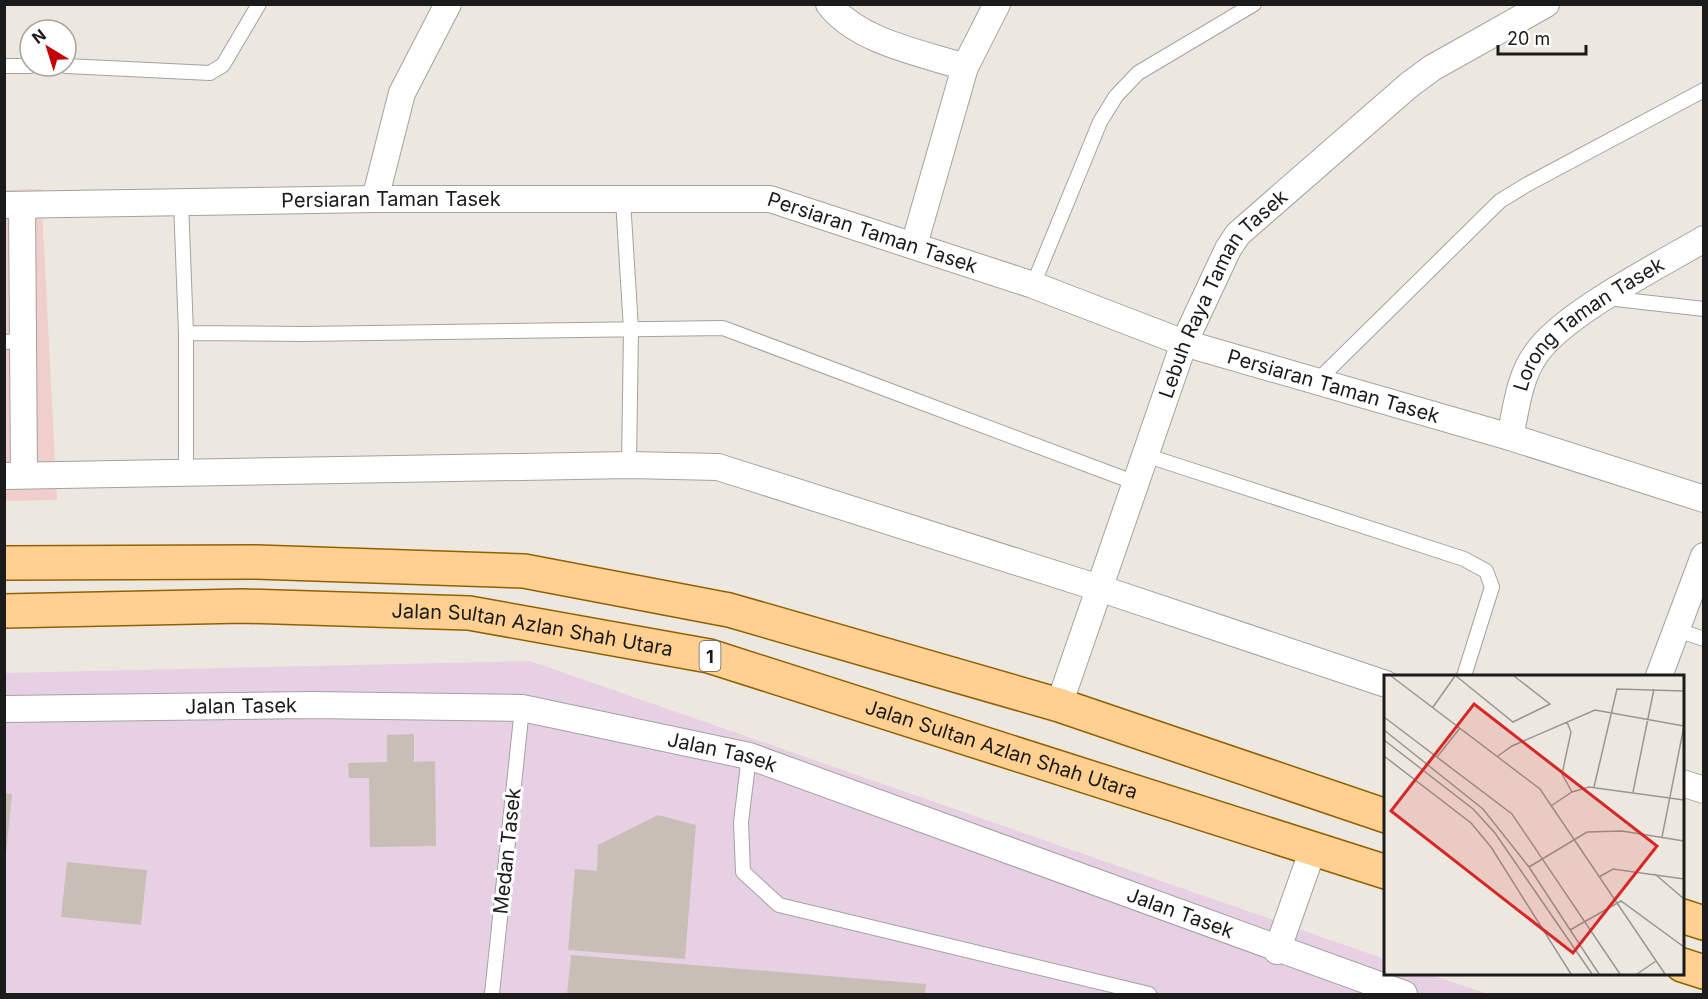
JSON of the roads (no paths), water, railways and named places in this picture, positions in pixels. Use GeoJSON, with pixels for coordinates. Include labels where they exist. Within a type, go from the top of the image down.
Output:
{"type":"FeatureCollection","features":[{"type":"Feature","properties":{"kind":"main road"},"geometry":{"type":"LineString","coordinates":[[4,563],[256,562],[524,571],[729,610],[1059,705],[1384,815]]}},
{"type":"Feature","properties":{"kind":"main road","name":"Jalan Sultan Azlan Shah Utara"},"geometry":{"type":"LineString","coordinates":[[4,611],[243,606],[469,613],[697,654],[1384,871]]}},
{"type":"Feature","properties":{"kind":"main road"},"geometry":{"type":"LineString","coordinates":[[1684,916],[1704,923]]}},
{"type":"Feature","properties":{"kind":"main road"},"geometry":{"type":"LineString","coordinates":[[1684,965],[1704,972]]}},
{"type":"Feature","properties":{"kind":"street"},"geometry":{"type":"LineString","coordinates":[[375,199],[402,93],[448,4]]}},
{"type":"Feature","properties":{"kind":"street"},"geometry":{"type":"LineString","coordinates":[[829,4],[847,23],[865,34],[965,67]]}},
{"type":"Feature","properties":{"kind":"street"},"geometry":{"type":"LineString","coordinates":[[914,245],[965,67],[997,4]]}},
{"type":"Feature","properties":{"kind":"street","name":"Lebuh Raya Taman Tasek"},"geometry":{"type":"LineString","coordinates":[[1059,705],[1184,343],[1228,249],[1238,234],[1432,68],[1546,4]]}},
{"type":"Feature","properties":{"kind":"street","name":"Persiaran Taman Tasek"},"geometry":{"type":"LineString","coordinates":[[13,205],[375,199],[770,199],[1033,285],[1184,343],[1510,437],[1704,499]]}},
{"type":"Feature","properties":{"kind":"street"},"geometry":{"type":"LineString","coordinates":[[13,205],[14,476],[629,465],[718,467],[1099,588],[1384,683]]}},
{"type":"Feature","properties":{"kind":"street","name":"Lorong Taman Tasek"},"geometry":{"type":"LineString","coordinates":[[1510,437],[1524,377],[1536,354],[1555,333],[1606,297],[1704,239]]}},
{"type":"Feature","properties":{"kind":"street"},"geometry":{"type":"LineString","coordinates":[[1659,675],[1704,556]]}},
{"type":"Feature","properties":{"kind":"street","name":"Jalan Tasek"},"geometry":{"type":"LineString","coordinates":[[4,709],[311,705],[522,708],[749,756],[1277,951],[1404,994]]}},
{"type":"Feature","properties":{"kind":"street"},"geometry":{"type":"LineString","coordinates":[[1684,783],[1704,790]]}},
{"type":"Feature","properties":{"kind":"street"},"geometry":{"type":"LineString","coordinates":[[1277,951],[1313,849]]}},
{"type":"Feature","properties":{"kind":"lane"},"geometry":{"type":"LineString","coordinates":[[78,66],[210,72],[223,65],[259,4]]}},
{"type":"Feature","properties":{"kind":"lane"},"geometry":{"type":"LineString","coordinates":[[1033,285],[1100,122],[1116,96],[1138,73],[1254,4]]}},
{"type":"Feature","properties":{"kind":"lane"},"geometry":{"type":"LineString","coordinates":[[1316,382],[1500,201],[1526,184],[1704,90]]}},
{"type":"Feature","properties":{"kind":"lane"},"geometry":{"type":"LineString","coordinates":[[623,200],[631,329],[629,465]]}},
{"type":"Feature","properties":{"kind":"lane"},"geometry":{"type":"LineString","coordinates":[[181,202],[186,333],[186,472]]}},
{"type":"Feature","properties":{"kind":"lane"},"geometry":{"type":"LineString","coordinates":[[1606,297],[1704,309]]}},
{"type":"Feature","properties":{"kind":"lane"},"geometry":{"type":"LineString","coordinates":[[186,333],[303,334],[723,328],[1136,483]]}},
{"type":"Feature","properties":{"kind":"lane"},"geometry":{"type":"LineString","coordinates":[[1145,455],[1464,559],[1486,571],[1492,586],[1464,675]]}},
{"type":"Feature","properties":{"kind":"lane"},"geometry":{"type":"LineString","coordinates":[[1677,630],[1704,639]]}},
{"type":"Feature","properties":{"kind":"lane","name":"Medan Tasek"},"geometry":{"type":"LineString","coordinates":[[492,994],[522,708]]}},
{"type":"Feature","properties":{"kind":"lane"},"geometry":{"type":"LineString","coordinates":[[749,756],[741,822],[743,872],[779,905],[1149,994]]}}]}
